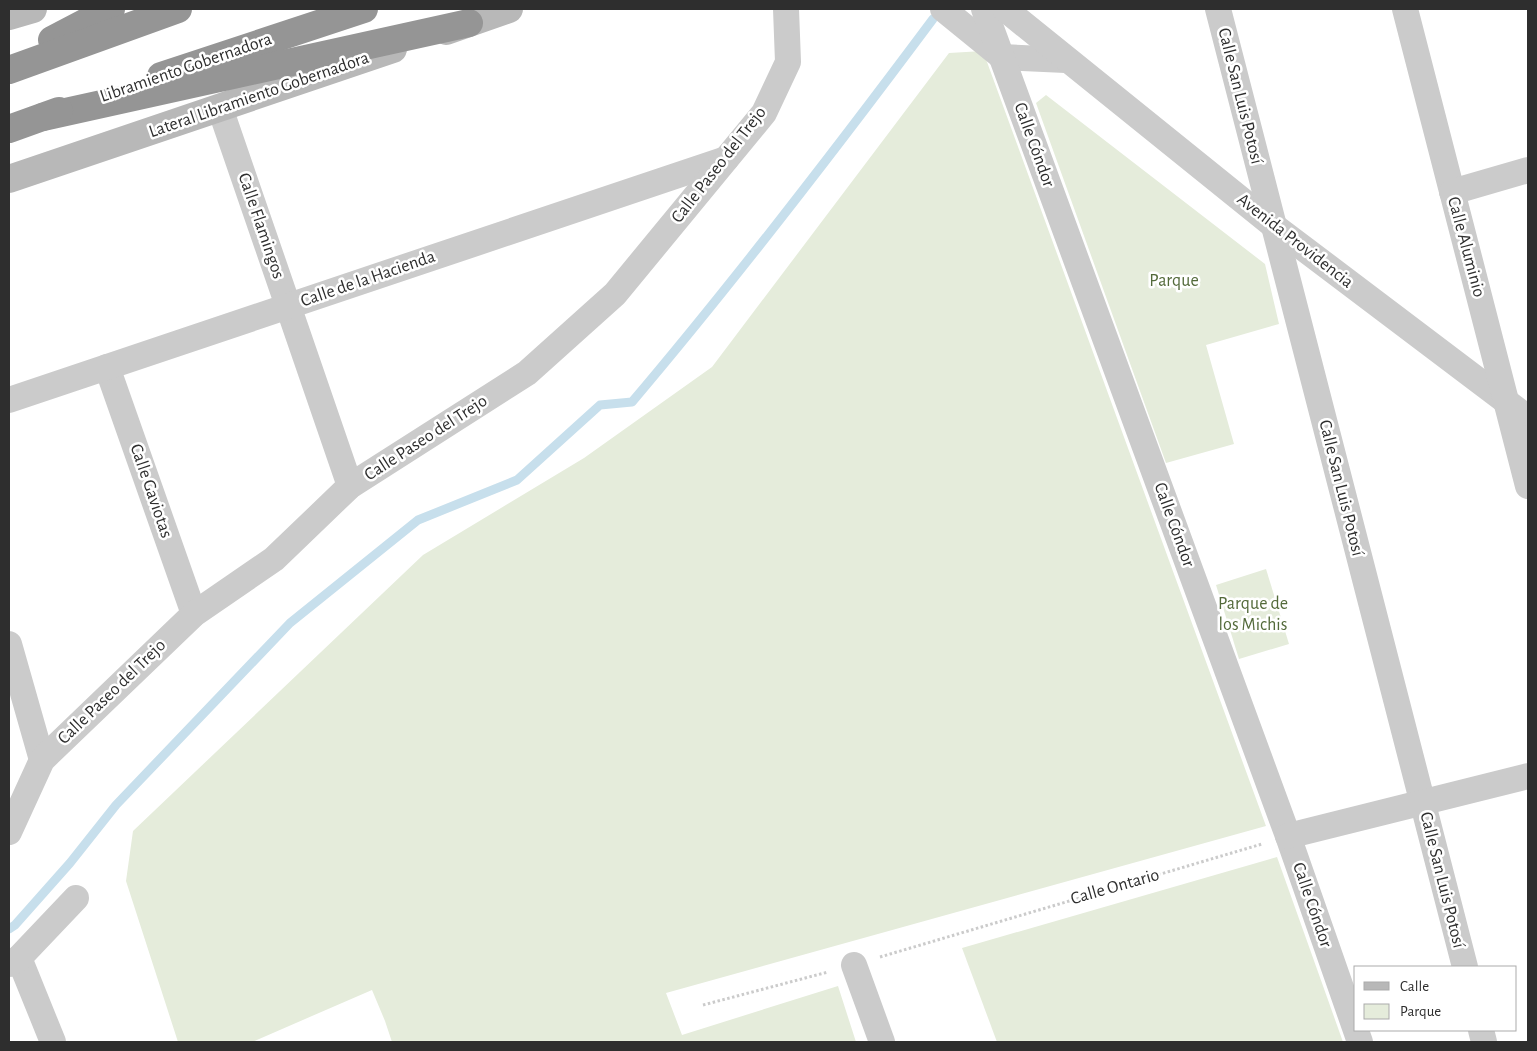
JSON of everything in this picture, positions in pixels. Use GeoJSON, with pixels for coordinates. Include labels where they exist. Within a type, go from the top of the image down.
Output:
{"type":"FeatureCollection","features":[{"type":"Feature","properties":{"kind":"highway"},"geometry":{"type":"LineString","coordinates":[[9,63],[111,9]]}},
{"type":"Feature","properties":{"kind":"highway"},"geometry":{"type":"LineString","coordinates":[[9,70],[178,9]]}},
{"type":"Feature","properties":{"kind":"highway","name":"Libramiento Gobernadora"},"geometry":{"type":"LineString","coordinates":[[9,129],[226,53],[364,9]]}},
{"type":"Feature","properties":{"kind":"highway"},"geometry":{"type":"LineString","coordinates":[[42,117],[469,23]]}},
{"type":"Feature","properties":{"kind":"street"},"geometry":{"type":"LineString","coordinates":[[9,16],[33,9]]}},
{"type":"Feature","properties":{"kind":"street","name":"Lateral Libramiento Gobernadora"},"geometry":{"type":"LineString","coordinates":[[9,180],[508,9]]}},
{"type":"Feature","properties":{"kind":"street","name":"Calle Paseo del Trejo"},"geometry":{"type":"LineString","coordinates":[[9,832],[42,760],[194,614],[274,559],[350,486],[527,373],[614,294],[764,113],[788,62],[786,9]]}},
{"type":"Feature","properties":{"kind":"street"},"geometry":{"type":"LineString","coordinates":[[943,9],[1002,57],[1066,60]]}},
{"type":"Feature","properties":{"kind":"street","name":"Calle Cóndor"},"geometry":{"type":"LineString","coordinates":[[984,9],[1288,836],[1354,1025]]}},
{"type":"Feature","properties":{"kind":"street","name":"Avenida Providencia"},"geometry":{"type":"LineString","coordinates":[[1005,9],[1274,226],[1528,418]]}},
{"type":"Feature","properties":{"kind":"street","name":"Calle San Luis Potosí"},"geometry":{"type":"LineString","coordinates":[[1218,9],[1465,966]]}},
{"type":"Feature","properties":{"kind":"street","name":"Calle Aluminio"},"geometry":{"type":"LineString","coordinates":[[1405,9],[1528,486]]}},
{"type":"Feature","properties":{"kind":"street","name":"Calle Flamingos"},"geometry":{"type":"LineString","coordinates":[[220,108],[350,486]]}},
{"type":"Feature","properties":{"kind":"street","name":"Calle de la Hacienda"},"geometry":{"type":"LineString","coordinates":[[9,400],[726,159]]}},
{"type":"Feature","properties":{"kind":"street"},"geometry":{"type":"LineString","coordinates":[[1452,192],[1528,170]]}},
{"type":"Feature","properties":{"kind":"street","name":"Calle Gaviotas"},"geometry":{"type":"LineString","coordinates":[[107,367],[194,614]]}},
{"type":"Feature","properties":{"kind":"street"},"geometry":{"type":"LineString","coordinates":[[9,644],[42,760]]}},
{"type":"Feature","properties":{"kind":"street"},"geometry":{"type":"LineString","coordinates":[[1288,836],[1528,776]]}},
{"type":"Feature","properties":{"kind":"street"},"geometry":{"type":"LineString","coordinates":[[53,1042],[14,961],[76,898]]}},
{"type":"Feature","properties":{"kind":"street"},"geometry":{"type":"LineString","coordinates":[[854,964],[882,1042]]}},
{"type":"Feature","properties":{"kind":"path","name":"Calle Ontario"},"geometry":{"type":"LineString","coordinates":[[703,1005],[854,964],[1288,836]]}},
{"type":"Feature","properties":{"kind":"green space"},"geometry":{"type":"Polygon","coordinates":[[[983,51],[1266,826],[666,993],[682,1035],[838,986],[856,1042],[392,1042],[372,990],[252,1042],[178,1042],[126,881],[133,831],[423,555],[584,458],[712,367],[949,53],[983,51]]]}},
{"type":"Feature","properties":{"kind":"green space","name":"Parque"},"geometry":{"type":"Polygon","coordinates":[[[1046,95],[1265,264],[1279,324],[1206,345],[1234,444],[1166,463],[1036,103],[1046,95]]]}},
{"type":"Feature","properties":{"kind":"green space","name":"Parque de los Michis"},"geometry":{"type":"Polygon","coordinates":[[[1266,569],[1289,644],[1239,659],[1216,585],[1266,569]]]}},
{"type":"Feature","properties":{"kind":"green space"},"geometry":{"type":"Polygon","coordinates":[[[1277,857],[1343,1042],[997,1042],[962,948],[1277,857]]]}},
{"type":"Feature","properties":{"kind":"waterway"},"geometry":{"type":"LineString","coordinates":[[9,929],[15,925],[70,863],[116,805],[290,623],[418,520],[517,480],[600,405],[632,402],[786,213],[933,19]]}}]}
